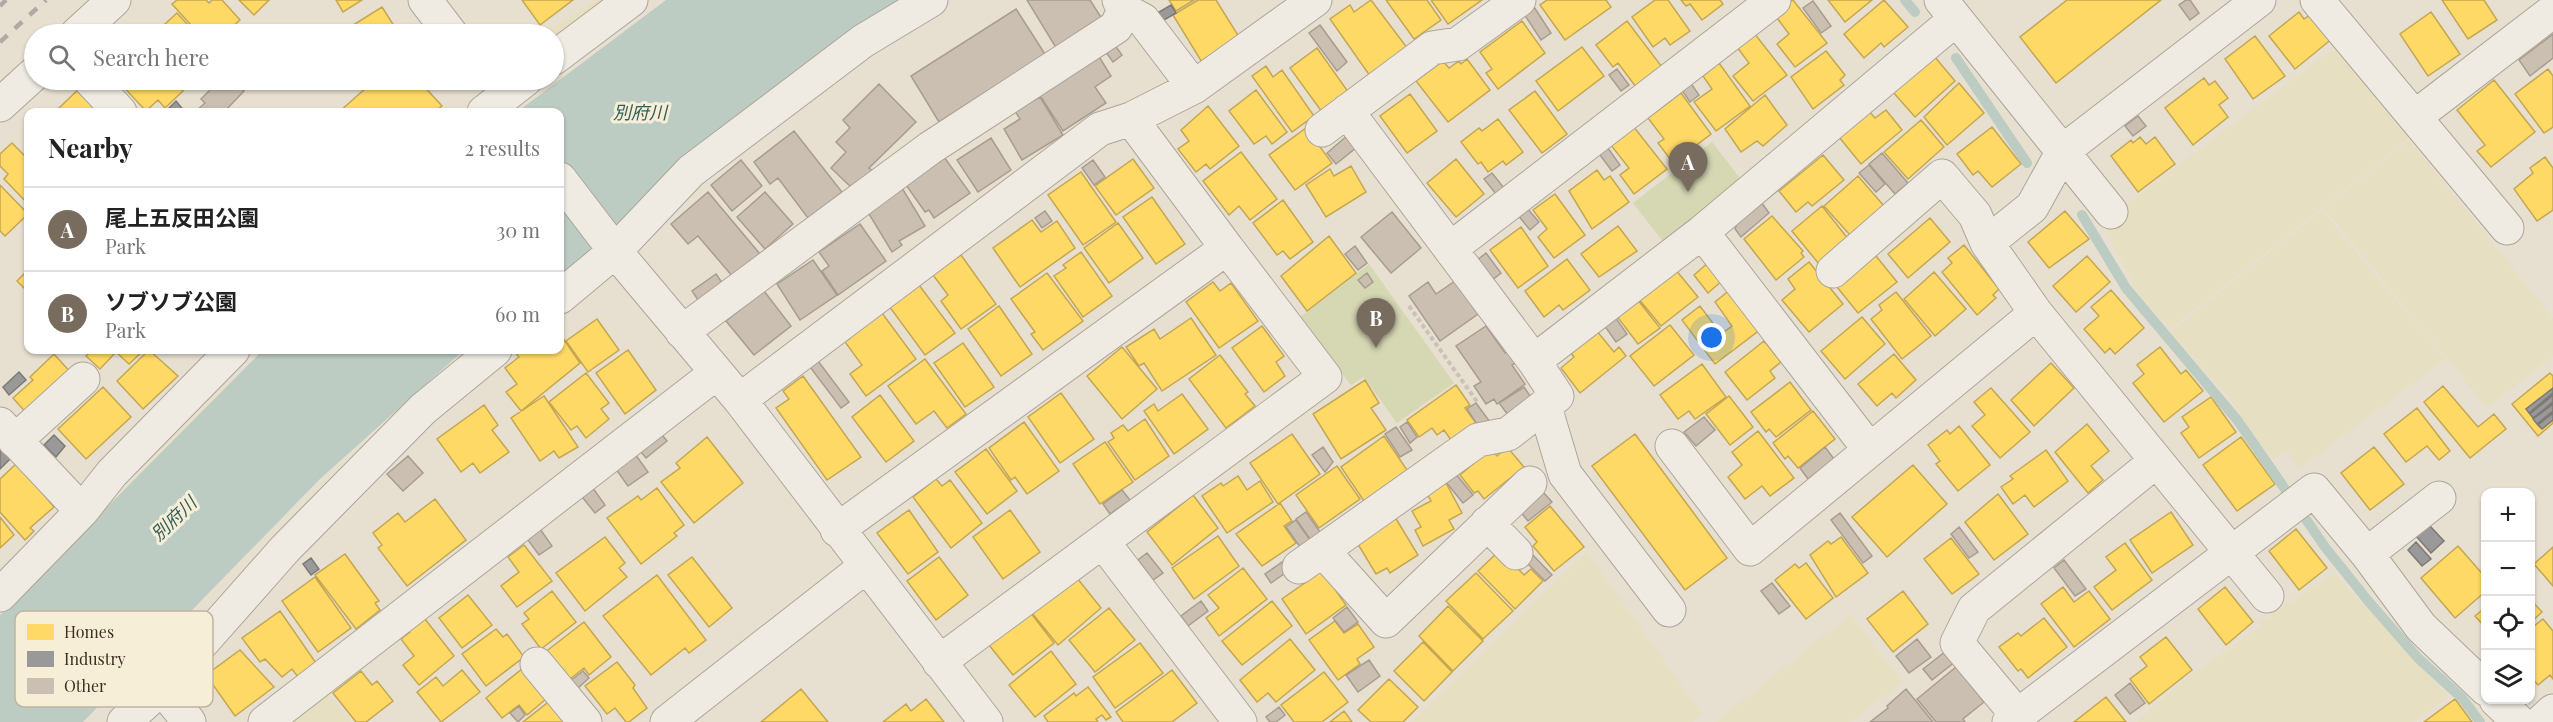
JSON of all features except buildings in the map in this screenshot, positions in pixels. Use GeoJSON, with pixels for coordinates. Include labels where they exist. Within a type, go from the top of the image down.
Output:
{"type":"FeatureCollection","features":[{"type":"Feature","properties":{"kind":"street"},"geometry":{"type":"LineString","coordinates":[[88,24],[114,0]]}},
{"type":"Feature","properties":{"kind":"street"},"geometry":{"type":"LineString","coordinates":[[425,0],[443,24]]}},
{"type":"Feature","properties":{"kind":"street"},"geometry":{"type":"LineString","coordinates":[[564,51],[632,0]]}},
{"type":"Feature","properties":{"kind":"street"},"geometry":{"type":"LineString","coordinates":[[564,294],[615,251],[691,171],[862,41],[932,0]]}},
{"type":"Feature","properties":{"kind":"street"},"geometry":{"type":"LineString","coordinates":[[740,400],[1100,129],[1131,118],[1194,87],[1315,0]]}},
{"type":"Feature","properties":{"kind":"street"},"geometry":{"type":"LineString","coordinates":[[1450,249],[1774,0]]}},
{"type":"Feature","properties":{"kind":"street"},"geometry":{"type":"LineString","coordinates":[[1987,243],[2032,207],[2059,158],[2259,0]]}},
{"type":"Feature","properties":{"kind":"street"},"geometry":{"type":"LineString","coordinates":[[2317,0],[2507,228]]}},
{"type":"Feature","properties":{"kind":"street"},"geometry":{"type":"LineString","coordinates":[[1322,130],[1432,48],[1458,44],[1510,3]]}},
{"type":"Feature","properties":{"kind":"street"},"geometry":{"type":"LineString","coordinates":[[682,332],[930,148],[1116,27],[1122,5],[1143,20],[1194,87]]}},
{"type":"Feature","properties":{"kind":"street"},"geometry":{"type":"LineString","coordinates":[[1534,361],[1702,232],[1948,9],[2059,158],[2110,212]]}},
{"type":"Feature","properties":{"kind":"street"},"geometry":{"type":"LineString","coordinates":[[2416,116],[2553,11]]}},
{"type":"Feature","properties":{"kind":"street"},"geometry":{"type":"LineString","coordinates":[[0,105],[24,83]]}},
{"type":"Feature","properties":{"kind":"street"},"geometry":{"type":"LineString","coordinates":[[99,90],[116,108]]}},
{"type":"Feature","properties":{"kind":"street"},"geometry":{"type":"LineString","coordinates":[[494,101],[510,90]]}},
{"type":"Feature","properties":{"kind":"street"},"geometry":{"type":"LineString","coordinates":[[1347,111],[1534,361],[1557,396],[1508,434],[1478,440],[1311,559],[1386,621],[1530,483]]}},
{"type":"Feature","properties":{"kind":"street"},"geometry":{"type":"LineString","coordinates":[[939,662],[1325,377],[1131,118]]}},
{"type":"Feature","properties":{"kind":"street"},"geometry":{"type":"LineString","coordinates":[[1833,271],[1942,176],[1975,215],[1987,243],[2036,313],[2155,462],[2267,596]]}},
{"type":"Feature","properties":{"kind":"street"},"geometry":{"type":"LineString","coordinates":[[564,184],[615,251],[682,332],[696,388]]}},
{"type":"Feature","properties":{"kind":"street"},"geometry":{"type":"LineString","coordinates":[[1702,232],[1869,449]]}},
{"type":"Feature","properties":{"kind":"street"},"geometry":{"type":"LineString","coordinates":[[837,530],[1227,248]]}},
{"type":"Feature","properties":{"kind":"street"},"geometry":{"type":"LineString","coordinates":[[1672,446],[1750,549],[2036,313]]}},
{"type":"Feature","properties":{"kind":"street"},"geometry":{"type":"LineString","coordinates":[[0,595],[82,511],[112,473],[228,354]]}},
{"type":"Feature","properties":{"kind":"street"},"geometry":{"type":"LineString","coordinates":[[213,630],[285,549],[423,409],[490,354]]}},
{"type":"Feature","properties":{"kind":"street"},"geometry":{"type":"LineString","coordinates":[[82,511],[8,433],[83,379]]}},
{"type":"Feature","properties":{"kind":"street"},"geometry":{"type":"LineString","coordinates":[[696,388],[740,400],[865,567],[986,722]]}},
{"type":"Feature","properties":{"kind":"street"},"geometry":{"type":"LineString","coordinates":[[265,722],[696,388]]}},
{"type":"Feature","properties":{"kind":"street"},"geometry":{"type":"LineString","coordinates":[[1545,407],[1565,474],[1669,610]]}},
{"type":"Feature","properties":{"kind":"street"},"geometry":{"type":"LineString","coordinates":[[2155,462],[1974,609],[1958,643],[2013,719],[2314,490],[2367,554],[2421,627],[2481,684]]}},
{"type":"Feature","properties":{"kind":"street"},"geometry":{"type":"LineString","coordinates":[[2367,554],[2439,498]]}},
{"type":"Feature","properties":{"kind":"street"},"geometry":{"type":"LineString","coordinates":[[1487,523],[1516,553]]}},
{"type":"Feature","properties":{"kind":"street"},"geometry":{"type":"LineString","coordinates":[[1103,542],[1240,722]]}},
{"type":"Feature","properties":{"kind":"street"},"geometry":{"type":"LineString","coordinates":[[667,722],[865,567]]}},
{"type":"Feature","properties":{"kind":"street"},"geometry":{"type":"LineString","coordinates":[[537,664],[585,722]]}},
{"type":"Feature","properties":{"kind":"street"},"geometry":{"type":"LineString","coordinates":[[2501,704],[2519,722]]}},
{"type":"Feature","properties":{"kind":"street"},"geometry":{"type":"LineString","coordinates":[[124,722],[141,707]]}},
{"type":"Feature","properties":{"kind":"street"},"geometry":{"type":"LineString","coordinates":[[177,707],[189,722]]}},
{"type":"Feature","properties":{"kind":"street"},"geometry":{"type":"LineString","coordinates":[[2541,722],[2553,711]]}},
{"type":"Feature","properties":{"kind":"path"},"geometry":{"type":"LineString","coordinates":[[1409,306],[1501,435]]}},
{"type":"Feature","properties":{"kind":"shaded area"},"geometry":{"type":"Polygon","coordinates":[[[595,0],[619,0],[564,40],[564,24],[559,24],[595,0]]]}},
{"type":"Feature","properties":{"kind":"shaded area"},"geometry":{"type":"Polygon","coordinates":[[[2335,47],[2409,138],[2170,329],[2137,292],[2102,223],[2335,47]]]}},
{"type":"Feature","properties":{"kind":"shaded area"},"geometry":{"type":"Polygon","coordinates":[[[2409,140],[2553,318],[2553,356],[2487,408],[2324,208],[2409,140]]]}},
{"type":"Feature","properties":{"kind":"shaded area"},"geometry":{"type":"Polygon","coordinates":[[[2322,210],[2445,359],[2300,468],[2288,452],[2272,460],[2228,397],[2170,332],[2322,210]]]}},
{"type":"Feature","properties":{"kind":"shaded area"},"geometry":{"type":"Polygon","coordinates":[[[1587,552],[1702,714],[1693,722],[1411,722],[1587,552]]]}},
{"type":"Feature","properties":{"kind":"shaded area"},"geometry":{"type":"Polygon","coordinates":[[[2334,573],[2449,697],[2412,722],[2136,722],[2179,684],[2261,626],[2259,623],[2334,573]]]}},
{"type":"Feature","properties":{"kind":"shaded area"},"geometry":{"type":"Polygon","coordinates":[[[1851,614],[1902,682],[1851,722],[1716,722],[1851,614]]]}},
{"type":"Feature","properties":{"kind":"shaded area"},"geometry":{"type":"Polygon","coordinates":[[[325,690],[351,722],[282,722],[325,690]]]}},
{"type":"Feature","properties":{"kind":"green space"},"geometry":{"type":"Polygon","coordinates":[[[1712,142],[1743,182],[1664,243],[1633,203],[1712,142]]]}},
{"type":"Feature","properties":{"kind":"green space"},"geometry":{"type":"Polygon","coordinates":[[[1369,264],[1454,383],[1397,423],[1364,377],[1351,385],[1299,318],[1369,264]]]}},
{"type":"Feature","properties":{"kind":"water","name":"別府川"},"geometry":{"type":"Polygon","coordinates":[[[666,0],[911,0],[564,272],[564,108],[522,108],[546,90],[564,90],[564,77],[666,0]]]}},
{"type":"Feature","properties":{"kind":"water","name":"別府川"},"geometry":{"type":"Polygon","coordinates":[[[259,354],[460,354],[320,479],[191,611],[15,611],[15,707],[98,707],[83,722],[0,722],[0,615],[259,354]]]}},
{"type":"Feature","properties":{"kind":"waterway"},"geometry":{"type":"LineString","coordinates":[[1905,0],[1915,12]]}},
{"type":"Feature","properties":{"kind":"waterway"},"geometry":{"type":"LineString","coordinates":[[1956,58],[2027,163]]}},
{"type":"Feature","properties":{"kind":"waterway"},"geometry":{"type":"LineString","coordinates":[[2082,215],[2126,288],[2238,421],[2325,547],[2418,658],[2462,698],[2480,722]]}},
{"type":"Feature","properties":{"kind":"railway"},"geometry":{"type":"LineString","coordinates":[[0,6],[6,0]]}},
{"type":"Feature","properties":{"kind":"railway"},"geometry":{"type":"LineString","coordinates":[[0,42],[46,0]]}},
{"type":"Feature","properties":{"kind":"place","name":"尾上五反田公園"},"geometry":{"type":"Point","coordinates":[1688,192]}},
{"type":"Feature","properties":{"kind":"place","name":"ソブソブ公園"},"geometry":{"type":"Point","coordinates":[1376,348]}}]}
